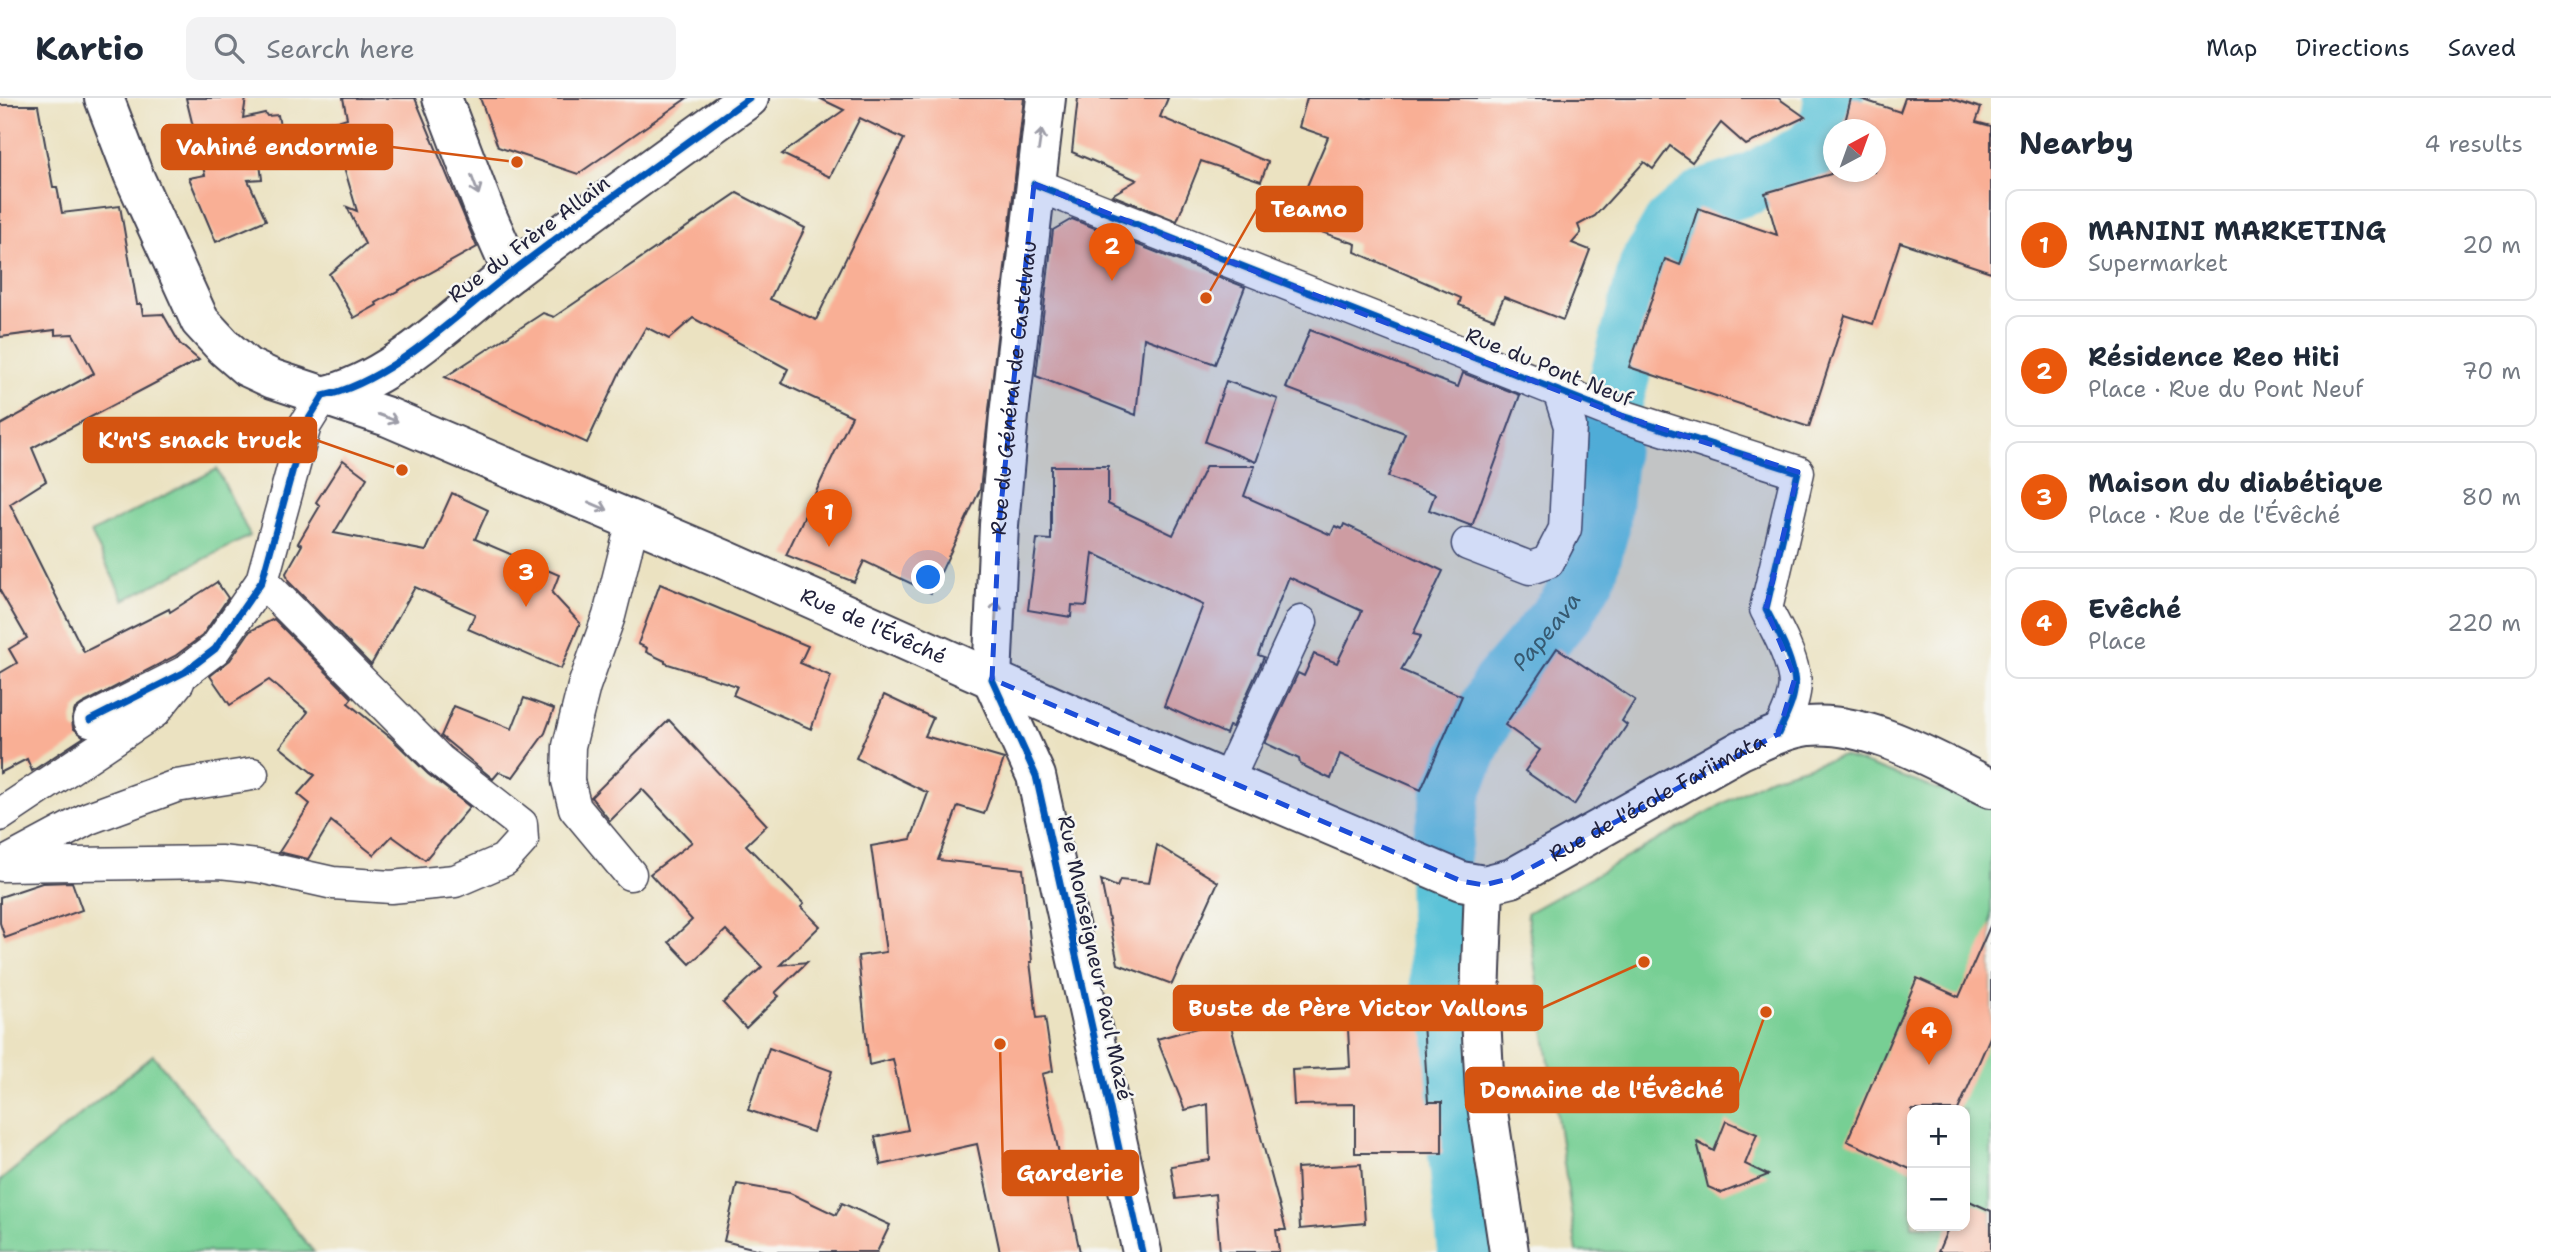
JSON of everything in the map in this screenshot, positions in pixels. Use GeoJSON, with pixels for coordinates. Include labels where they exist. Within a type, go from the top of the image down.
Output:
{"type":"FeatureCollection","features":[{"type":"Feature","properties":{"kind":"main road","name":"Rue de l'Évêché"},"geometry":{"type":"LineString","coordinates":[[104,98],[139,186],[200,321],[247,367],[274,380],[388,417],[633,521],[1227,781],[1473,883]]}},
{"type":"Feature","properties":{"kind":"main road"},"geometry":{"type":"LineString","coordinates":[[442,98],[485,211],[512,272]]}},
{"type":"Feature","properties":{"kind":"main road","name":"Rue du Frère Allain"},"geometry":{"type":"LineString","coordinates":[[323,396],[339,393],[396,363],[512,272],[749,98]]}},
{"type":"Feature","properties":{"kind":"main road","name":"Rue du Général de Castelnau"},"geometry":{"type":"LineString","coordinates":[[992,679],[999,525],[1034,184],[1046,98]]}},
{"type":"Feature","properties":{"kind":"main road","name":"Rue Monseigneur Paul Mazé"},"geometry":{"type":"LineString","coordinates":[[992,679],[1036,776],[1142,1252]]}},
{"type":"Feature","properties":{"kind":"main road","name":"Rue de l'école Fariimata"},"geometry":{"type":"LineString","coordinates":[[1473,883],[1512,878],[1741,750],[1778,734],[1808,726],[1855,729],[1881,737],[1991,788]]}},
{"type":"Feature","properties":{"kind":"main road"},"geometry":{"type":"LineString","coordinates":[[1473,883],[1485,1092],[1509,1252]]}},
{"type":"Feature","properties":{"kind":"street","name":"Rue du Pont Neuf"},"geometry":{"type":"LineString","coordinates":[[1034,184],[1622,415],[1798,472],[1766,609],[1795,678],[1790,708],[1778,734]]}},
{"type":"Feature","properties":{"kind":"street"},"geometry":{"type":"LineString","coordinates":[[90,720],[185,672],[215,649],[262,581],[305,425],[323,396]]}},
{"type":"Feature","properties":{"kind":"street","name":"Rue du Pont Neuf"},"geometry":{"type":"LineString","coordinates":[[1468,544],[1530,568],[1548,562],[1565,529],[1572,396]]}},
{"type":"Feature","properties":{"kind":"street"},"geometry":{"type":"LineString","coordinates":[[630,874],[575,808],[568,781],[569,746],[584,686],[609,616],[633,521]]}},
{"type":"Feature","properties":{"kind":"street"},"geometry":{"type":"LineString","coordinates":[[1,866],[220,862],[257,866],[333,883],[390,887],[455,881],[504,860],[522,840],[521,824],[439,760],[262,581]]}},
{"type":"Feature","properties":{"kind":"street"},"geometry":{"type":"LineString","coordinates":[[1227,781],[1301,622]]}},
{"type":"Feature","properties":{"kind":"street"},"geometry":{"type":"LineString","coordinates":[[0,815],[154,712],[185,672]]}},
{"type":"Feature","properties":{"kind":"street"},"geometry":{"type":"LineString","coordinates":[[1,866],[89,818],[176,786],[252,774]]}},
{"type":"Feature","properties":{"kind":"highlighted area"},"geometry":{"type":"Polygon","coordinates":[[[1034,184],[1622,416],[1798,472],[1766,609],[1795,678],[1778,734],[1512,878],[1484,885],[1461,881],[992,679],[999,525],[1034,184]]]}},
{"type":"Feature","properties":{"kind":"green space"},"geometry":{"type":"Polygon","coordinates":[[[217,469],[250,536],[124,600],[91,533],[217,469]]]}},
{"type":"Feature","properties":{"kind":"green space"},"geometry":{"type":"Polygon","coordinates":[[[1843,756],[1991,808],[1991,1252],[1577,1252],[1527,913],[1771,777],[1843,756]]]}},
{"type":"Feature","properties":{"kind":"green space"},"geometry":{"type":"Polygon","coordinates":[[[153,1055],[314,1252],[0,1252],[0,1181],[153,1055]]]}},
{"type":"Feature","properties":{"kind":"building"},"geometry":{"type":"Polygon","coordinates":[[[186,98],[246,98],[243,118],[265,113],[267,116],[278,115],[286,161],[260,164],[262,179],[248,180],[266,220],[216,242],[189,178],[205,175],[186,98]]]}},
{"type":"Feature","properties":{"kind":"building"},"geometry":{"type":"Polygon","coordinates":[[[343,98],[415,98],[477,247],[354,318],[329,274],[365,244],[347,207],[357,211],[331,123],[347,118],[343,98]]]}},
{"type":"Feature","properties":{"kind":"building"},"geometry":{"type":"Polygon","coordinates":[[[480,98],[687,98],[578,174],[498,147],[480,98]]]}},
{"type":"Feature","properties":{"kind":"building"},"geometry":{"type":"Polygon","coordinates":[[[819,98],[1024,98],[980,490],[931,593],[864,561],[854,582],[786,555],[852,416],[781,383],[788,369],[693,318],[669,339],[646,327],[619,374],[587,443],[445,377],[543,313],[554,317],[737,193],[805,228],[770,299],[816,320],[904,139],[860,118],[830,177],[782,154],[844,110],[819,98]]]}},
{"type":"Feature","properties":{"kind":"building"},"geometry":{"type":"Polygon","coordinates":[[[1078,98],[1168,98],[1160,117],[1268,162],[1261,181],[1201,161],[1177,221],[1112,195],[1137,180],[1072,152],[1078,98]]]}},
{"type":"Feature","properties":{"kind":"building"},"geometry":{"type":"Polygon","coordinates":[[[1307,98],[1778,98],[1805,117],[1746,145],[1721,123],[1692,162],[1670,146],[1653,169],[1644,162],[1595,216],[1578,225],[1581,233],[1572,243],[1590,250],[1563,320],[1504,297],[1494,319],[1459,305],[1461,298],[1355,252],[1356,244],[1301,225],[1311,199],[1304,193],[1328,137],[1299,127],[1307,98]]]}},
{"type":"Feature","properties":{"kind":"building"},"geometry":{"type":"Polygon","coordinates":[[[1851,98],[1900,112],[1905,98],[1949,98],[1981,108],[1976,122],[1991,126],[1991,272],[1900,242],[1873,324],[1845,315],[1809,427],[1629,367],[1665,259],[1680,265],[1698,208],[1777,235],[1765,193],[1823,176],[1823,182],[1886,182],[1886,119],[1846,119],[1851,98]]]}},
{"type":"Feature","properties":{"kind":"building"},"geometry":{"type":"Polygon","coordinates":[[[0,105],[38,105],[53,187],[57,187],[62,213],[120,206],[137,304],[141,304],[143,315],[163,314],[180,344],[199,360],[32,448],[46,481],[10,504],[84,652],[169,609],[170,612],[217,582],[228,598],[202,636],[175,656],[75,709],[73,728],[84,737],[32,771],[27,759],[0,773],[0,673],[17,663],[9,649],[27,638],[0,591],[0,425],[94,373],[73,334],[55,335],[55,330],[0,337],[0,105]]]}},
{"type":"Feature","properties":{"kind":"building"},"geometry":{"type":"Polygon","coordinates":[[[1072,219],[1245,287],[1215,364],[1144,338],[1136,415],[1036,376],[1053,230],[1072,219]]]}},
{"type":"Feature","properties":{"kind":"building"},"geometry":{"type":"Polygon","coordinates":[[[1310,330],[1458,387],[1463,373],[1520,395],[1472,526],[1429,510],[1435,494],[1388,477],[1405,433],[1286,388],[1310,330]]]}},
{"type":"Feature","properties":{"kind":"building"},"geometry":{"type":"Polygon","coordinates":[[[1226,381],[1278,399],[1256,462],[1205,442],[1226,381]]]}},
{"type":"Feature","properties":{"kind":"building"},"geometry":{"type":"Polygon","coordinates":[[[343,460],[367,478],[334,533],[426,551],[452,493],[488,510],[475,539],[559,575],[552,593],[580,623],[561,669],[468,629],[475,614],[415,587],[371,665],[289,582],[286,573],[302,545],[298,543],[320,506],[316,502],[343,460]]]}},
{"type":"Feature","properties":{"kind":"building"},"geometry":{"type":"Polygon","coordinates":[[[1051,466],[1108,466],[1108,504],[1173,535],[1206,466],[1255,466],[1244,496],[1331,535],[1335,526],[1342,529],[1344,524],[1443,571],[1413,634],[1421,636],[1401,670],[1462,696],[1421,790],[1340,754],[1331,779],[1300,764],[1299,759],[1265,743],[1298,673],[1304,676],[1314,654],[1337,663],[1362,611],[1289,577],[1258,655],[1264,657],[1232,727],[1229,726],[1226,734],[1164,706],[1203,605],[1093,553],[1087,606],[1072,605],[1071,617],[1028,610],[1037,539],[1051,540],[1051,466]]]}},
{"type":"Feature","properties":{"kind":"building"},"geometry":{"type":"Polygon","coordinates":[[[660,584],[808,646],[800,663],[831,676],[811,729],[733,695],[737,686],[665,663],[646,652],[647,648],[638,644],[660,584]]]}},
{"type":"Feature","properties":{"kind":"building"},"geometry":{"type":"Polygon","coordinates":[[[274,619],[352,698],[348,703],[391,738],[428,774],[470,807],[425,860],[392,836],[374,855],[331,821],[308,859],[279,852],[310,804],[298,794],[315,775],[280,747],[308,712],[269,680],[230,705],[210,676],[230,660],[250,631],[274,619]]]}},
{"type":"Feature","properties":{"kind":"building"},"geometry":{"type":"Polygon","coordinates":[[[1557,648],[1635,700],[1622,721],[1627,725],[1574,805],[1525,771],[1540,750],[1505,725],[1557,648]]]}},
{"type":"Feature","properties":{"kind":"building"},"geometry":{"type":"Polygon","coordinates":[[[884,695],[933,718],[925,736],[1004,759],[984,814],[958,806],[938,860],[1023,869],[1037,1018],[1045,1017],[1053,1071],[1042,1074],[1080,1252],[1000,1252],[977,1144],[881,1165],[875,1137],[908,1130],[893,1059],[869,1065],[858,956],[886,952],[871,846],[911,839],[928,793],[856,758],[884,695]]]}},
{"type":"Feature","properties":{"kind":"building"},"geometry":{"type":"Polygon","coordinates":[[[524,698],[554,709],[545,733],[513,777],[499,772],[493,779],[441,736],[454,706],[512,729],[524,698]]]}},
{"type":"Feature","properties":{"kind":"building"},"geometry":{"type":"Polygon","coordinates":[[[669,720],[767,825],[746,845],[804,904],[801,907],[820,926],[780,965],[807,962],[775,993],[779,996],[746,1028],[723,1003],[762,967],[726,930],[690,964],[669,942],[692,920],[650,874],[692,842],[642,789],[610,821],[591,797],[669,720]]]}},
{"type":"Feature","properties":{"kind":"building"},"geometry":{"type":"Polygon","coordinates":[[[1157,845],[1218,882],[1172,984],[1118,964],[1101,880],[1117,887],[1120,880],[1149,883],[1157,845]]]}},
{"type":"Feature","properties":{"kind":"building"},"geometry":{"type":"Polygon","coordinates":[[[72,882],[82,910],[5,938],[0,923],[0,897],[42,883],[72,882]]]}},
{"type":"Feature","properties":{"kind":"building"},"geometry":{"type":"Polygon","coordinates":[[[1991,924],[1991,1035],[1960,1105],[1907,1105],[1907,1168],[1847,1141],[1917,978],[1959,997],[1991,924]]]}},
{"type":"Feature","properties":{"kind":"building"},"geometry":{"type":"Polygon","coordinates":[[[1422,1007],[1428,1102],[1442,1102],[1442,1153],[1355,1153],[1355,1104],[1294,1105],[1292,1070],[1350,1067],[1347,1009],[1422,1007]]]}},
{"type":"Feature","properties":{"kind":"building"},"geometry":{"type":"Polygon","coordinates":[[[1229,1019],[1286,1230],[1276,1230],[1279,1252],[1220,1252],[1215,1194],[1176,1199],[1171,1166],[1210,1160],[1208,1104],[1185,1110],[1157,1039],[1229,1019]]]}},
{"type":"Feature","properties":{"kind":"building"},"geometry":{"type":"Polygon","coordinates":[[[769,1048],[832,1071],[813,1132],[748,1110],[769,1048]]]}},
{"type":"Feature","properties":{"kind":"building"},"geometry":{"type":"Polygon","coordinates":[[[1726,1121],[1757,1134],[1745,1164],[1768,1175],[1722,1193],[1708,1187],[1697,1142],[1714,1151],[1726,1121]]]}},
{"type":"Feature","properties":{"kind":"building"},"geometry":{"type":"Polygon","coordinates":[[[1361,1164],[1365,1223],[1300,1229],[1297,1168],[1361,1164]]]}},
{"type":"Feature","properties":{"kind":"building"},"geometry":{"type":"Polygon","coordinates":[[[737,1184],[790,1193],[836,1215],[842,1203],[890,1225],[877,1252],[768,1252],[724,1241],[737,1184]]]}},
{"type":"Feature","properties":{"kind":"building"},"geometry":{"type":"Polygon","coordinates":[[[1970,1201],[1991,1211],[1991,1252],[1938,1252],[1947,1231],[1970,1231],[1970,1201]]]}},
{"type":"Feature","properties":{"kind":"waterway","name":"Papeava"},"geometry":{"type":"LineString","coordinates":[[1468,1252],[1440,978],[1438,865],[1452,790],[1474,736],[1501,685],[1567,608],[1587,573],[1600,526],[1612,406],[1649,266],[1672,226],[1702,200],[1748,185],[1813,150],[1830,121],[1834,98]]}},
{"type":"Feature","properties":{"kind":"cycle path"},"geometry":{"type":"LineString","coordinates":[[90,720],[185,672],[215,649],[262,581],[305,425],[323,396],[374,376],[423,344],[542,249],[749,98]]}},
{"type":"Feature","properties":{"kind":"cycle path"},"geometry":{"type":"LineString","coordinates":[[1034,184],[1622,416],[1798,472],[1766,609],[1786,650],[1795,683],[1790,706],[1778,734]]}},
{"type":"Feature","properties":{"kind":"cycle path"},"geometry":{"type":"LineString","coordinates":[[992,679],[1036,776],[1142,1252]]}},
{"type":"Feature","properties":{"kind":"place","name":"Vahiné endormie"},"geometry":{"type":"Point","coordinates":[517,162]}},
{"type":"Feature","properties":{"kind":"place","name":"Résidence Reo Hiti"},"geometry":{"type":"Point","coordinates":[1112,281]}},
{"type":"Feature","properties":{"kind":"place","name":"Teamo"},"geometry":{"type":"Point","coordinates":[1206,298]}},
{"type":"Feature","properties":{"kind":"place","name":"K'n'S snack truck"},"geometry":{"type":"Point","coordinates":[402,470]}},
{"type":"Feature","properties":{"kind":"place","name":"MANINI MARKETING"},"geometry":{"type":"Point","coordinates":[829,547]}},
{"type":"Feature","properties":{"kind":"place","name":"Maison du diabétique"},"geometry":{"type":"Point","coordinates":[526,607]}},
{"type":"Feature","properties":{"kind":"place","name":"Buste de Père Victor Vallons"},"geometry":{"type":"Point","coordinates":[1644,962]}},
{"type":"Feature","properties":{"kind":"place","name":"Domaine de l'Évêché"},"geometry":{"type":"Point","coordinates":[1766,1012]}},
{"type":"Feature","properties":{"kind":"place","name":"Garderie"},"geometry":{"type":"Point","coordinates":[1000,1044]}},
{"type":"Feature","properties":{"kind":"place","name":"Evêché"},"geometry":{"type":"Point","coordinates":[1929,1065]}}]}
